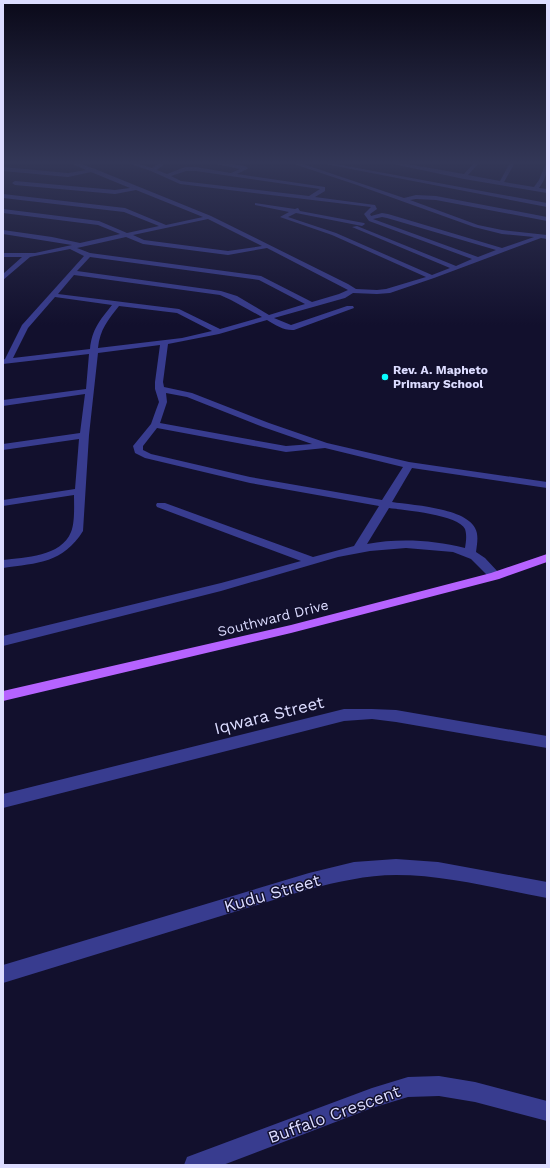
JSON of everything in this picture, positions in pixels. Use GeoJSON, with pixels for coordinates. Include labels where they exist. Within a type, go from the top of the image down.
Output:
{"type":"FeatureCollection","features":[{"type":"Feature","properties":{"kind":"main road","name":"Southward Drive"},"geometry":{"type":"LineString","coordinates":[[3,696],[283,631],[495,576],[547,558]]}},
{"type":"Feature","properties":{"kind":"street"},"geometry":{"type":"LineString","coordinates":[[44,216],[99,223],[150,243],[228,253],[241,252],[269,246]]}},
{"type":"Feature","properties":{"kind":"street"},"geometry":{"type":"LineString","coordinates":[[139,216],[167,227]]}},
{"type":"Feature","properties":{"kind":"street"},"geometry":{"type":"LineString","coordinates":[[205,216],[346,284],[352,288],[353,291]]}},
{"type":"Feature","properties":{"kind":"street"},"geometry":{"type":"LineString","coordinates":[[286,216],[283,217],[334,234],[432,277]]}},
{"type":"Feature","properties":{"kind":"street"},"geometry":{"type":"LineString","coordinates":[[323,216],[362,224]]}},
{"type":"Feature","properties":{"kind":"street"},"geometry":{"type":"LineString","coordinates":[[368,216],[370,219],[478,259]]}},
{"type":"Feature","properties":{"kind":"street"},"geometry":{"type":"LineString","coordinates":[[348,229],[380,216]]}},
{"type":"Feature","properties":{"kind":"street"},"geometry":{"type":"LineString","coordinates":[[385,216],[433,231],[502,250]]}},
{"type":"Feature","properties":{"kind":"street"},"geometry":{"type":"LineString","coordinates":[[447,216],[476,226],[502,232],[546,237]]}},
{"type":"Feature","properties":{"kind":"street"},"geometry":{"type":"LineString","coordinates":[[3,255],[27,256],[209,217]]}},
{"type":"Feature","properties":{"kind":"street"},"geometry":{"type":"LineString","coordinates":[[355,227],[456,268]]}},
{"type":"Feature","properties":{"kind":"street"},"geometry":{"type":"LineString","coordinates":[[334,234],[341,231]]}},
{"type":"Feature","properties":{"kind":"street"},"geometry":{"type":"LineString","coordinates":[[3,232],[80,244]]}},
{"type":"Feature","properties":{"kind":"street"},"geometry":{"type":"LineString","coordinates":[[6,362],[164,342],[219,332],[312,305],[353,291],[382,292],[432,277],[502,250],[546,237]]}},
{"type":"Feature","properties":{"kind":"street"},"geometry":{"type":"LineString","coordinates":[[70,247],[88,255],[262,278],[312,305]]}},
{"type":"Feature","properties":{"kind":"street"},"geometry":{"type":"LineString","coordinates":[[6,362],[25,327],[74,273],[88,255]]}},
{"type":"Feature","properties":{"kind":"street"},"geometry":{"type":"LineString","coordinates":[[3,278],[27,256]]}},
{"type":"Feature","properties":{"kind":"street"},"geometry":{"type":"LineString","coordinates":[[74,273],[220,293],[234,298],[286,327],[295,328],[350,308]]}},
{"type":"Feature","properties":{"kind":"street"},"geometry":{"type":"LineString","coordinates":[[54,295],[179,311],[186,313],[219,332]]}},
{"type":"Feature","properties":{"kind":"street"},"geometry":{"type":"LineString","coordinates":[[3,564],[51,556],[65,548],[73,539],[76,531],[84,435],[95,351],[95,336],[117,303]]}},
{"type":"Feature","properties":{"kind":"street"},"geometry":{"type":"LineString","coordinates":[[164,342],[159,374],[159,389],[162,402],[161,410],[155,425],[138,446],[138,451],[142,454],[250,480],[440,513],[465,523],[470,527],[472,533],[470,553]]}},
{"type":"Feature","properties":{"kind":"street"},"geometry":{"type":"LineString","coordinates":[[159,389],[189,395],[266,425],[324,445],[409,465],[547,485]]}},
{"type":"Feature","properties":{"kind":"street"},"geometry":{"type":"LineString","coordinates":[[3,403],[90,391]]}},
{"type":"Feature","properties":{"kind":"street"},"geometry":{"type":"LineString","coordinates":[[155,425],[286,449],[324,445]]}},
{"type":"Feature","properties":{"kind":"street"},"geometry":{"type":"LineString","coordinates":[[3,447],[84,435]]}},
{"type":"Feature","properties":{"kind":"street"},"geometry":{"type":"LineString","coordinates":[[358,549],[409,465]]}},
{"type":"Feature","properties":{"kind":"street"},"geometry":{"type":"LineString","coordinates":[[3,503],[80,492]]}},
{"type":"Feature","properties":{"kind":"street"},"geometry":{"type":"LineString","coordinates":[[161,505],[310,560]]}},
{"type":"Feature","properties":{"kind":"street"},"geometry":{"type":"LineString","coordinates":[[3,641],[254,579],[310,560],[358,549],[387,545],[420,545],[470,553],[483,563],[495,576]]}},
{"type":"Feature","properties":{"kind":"street","name":"Iqwara Street"},"geometry":{"type":"LineString","coordinates":[[3,801],[344,715],[372,714],[396,716],[547,742]]}},
{"type":"Feature","properties":{"kind":"street","name":"Kudu Street"},"geometry":{"type":"LineString","coordinates":[[3,974],[309,881],[354,870],[396,867],[438,870],[547,890]]}},
{"type":"Feature","properties":{"kind":"street","name":"Buffalo Crescent"},"geometry":{"type":"LineString","coordinates":[[195,1165],[372,1098],[408,1087],[439,1086],[475,1092],[547,1111]]}},
{"type":"Feature","properties":{"kind":"place","name":"Rev. A. Mapheto Primary School"},"geometry":{"type":"Point","coordinates":[385,377]}}]}
